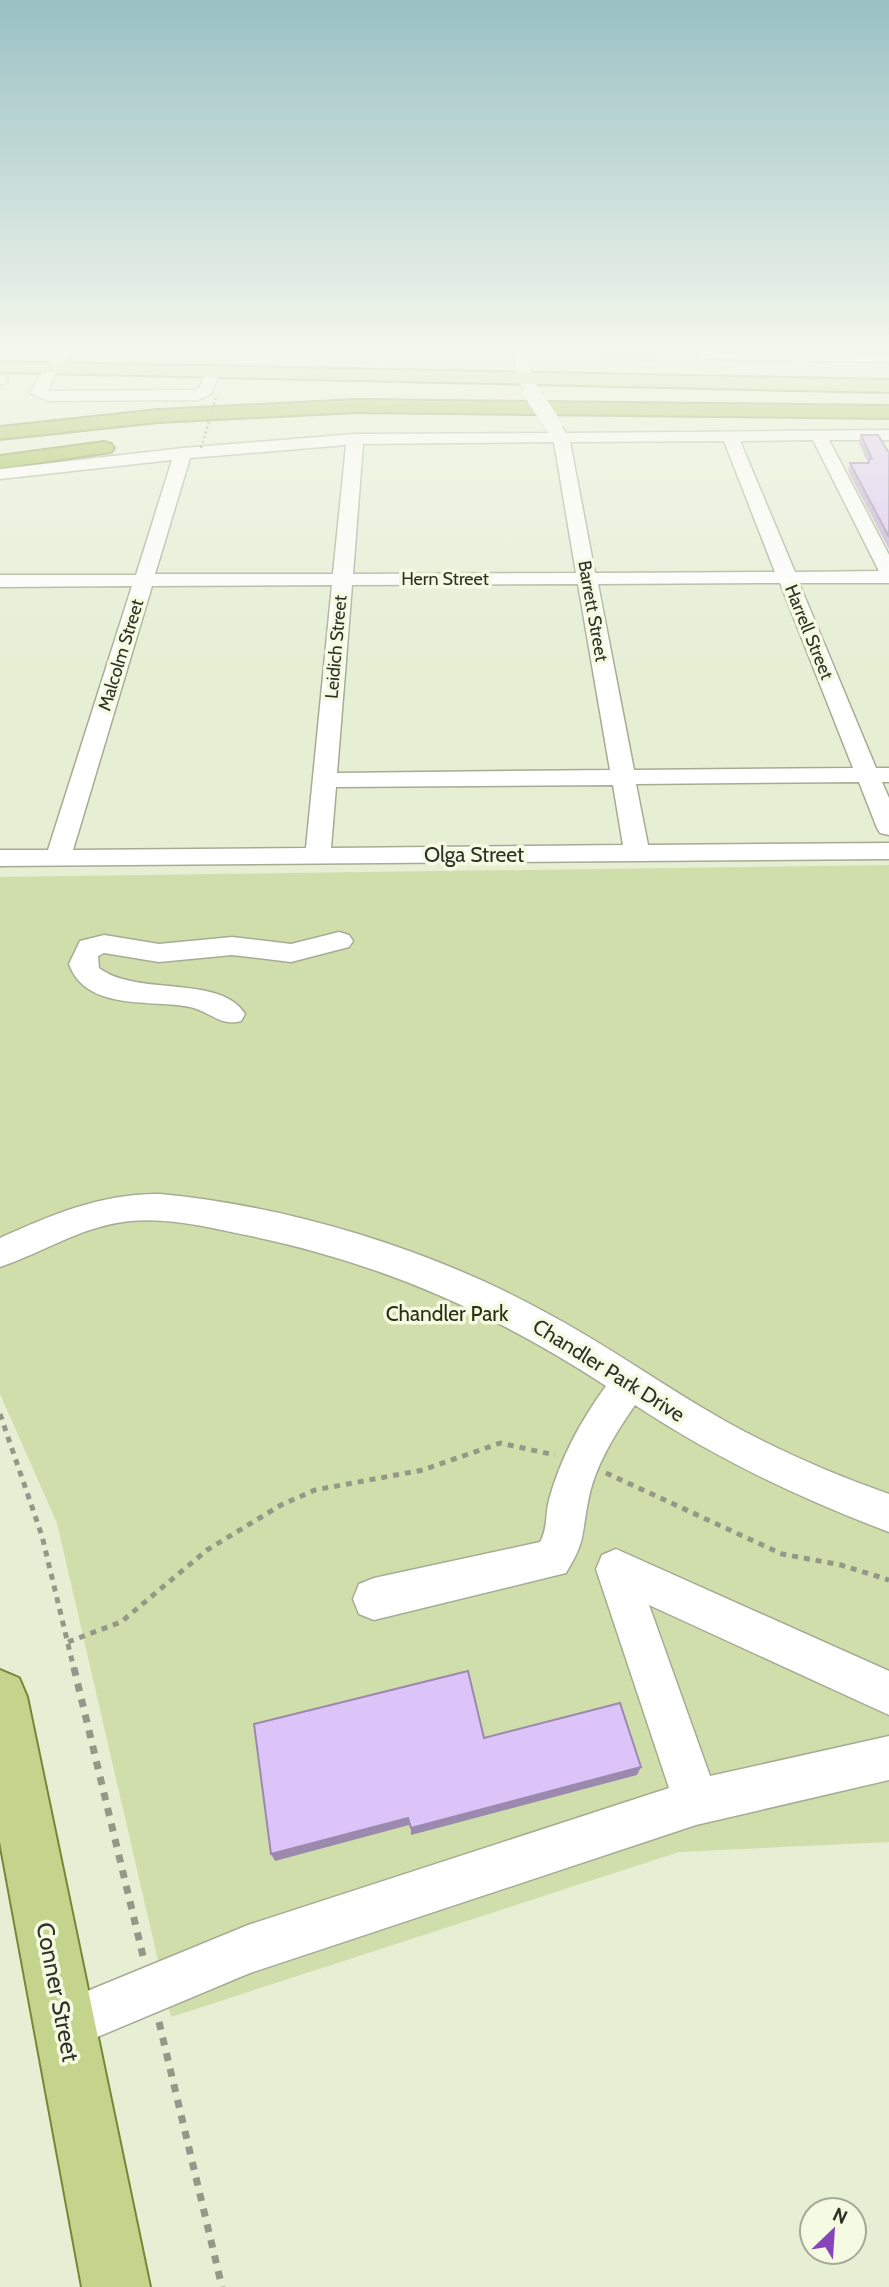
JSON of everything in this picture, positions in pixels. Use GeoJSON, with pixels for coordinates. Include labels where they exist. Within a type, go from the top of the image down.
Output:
{"type":"FeatureCollection","features":[{"type":"Feature","properties":{"kind":"highway"},"geometry":{"type":"LineString","coordinates":[[0,462],[24,459]]}},
{"type":"Feature","properties":{"kind":"main road","name":"Conner Street"},"geometry":{"type":"LineString","coordinates":[[0,1697],[116,2287]]}},
{"type":"Feature","properties":{"kind":"street"},"geometry":{"type":"LineString","coordinates":[[0,474],[127,459]]}},
{"type":"Feature","properties":{"kind":"street","name":"Malcolm Street"},"geometry":{"type":"LineString","coordinates":[[58,857],[144,581],[189,459]]}},
{"type":"Feature","properties":{"kind":"street","name":"Leidich Street"},"geometry":{"type":"LineString","coordinates":[[317,855],[353,459]]}},
{"type":"Feature","properties":{"kind":"street","name":"Barrett Street"},"geometry":{"type":"LineString","coordinates":[[562,459],[637,853]]}},
{"type":"Feature","properties":{"kind":"street","name":"Harrell Street"},"geometry":{"type":"LineString","coordinates":[[739,459],[787,577],[878,775],[889,828]]}},
{"type":"Feature","properties":{"kind":"street"},"geometry":{"type":"LineString","coordinates":[[830,459],[889,575]]}},
{"type":"Feature","properties":{"kind":"street","name":"Hern Street"},"geometry":{"type":"LineString","coordinates":[[0,581],[889,575]]}},
{"type":"Feature","properties":{"kind":"street"},"geometry":{"type":"LineString","coordinates":[[324,780],[878,775]]}},
{"type":"Feature","properties":{"kind":"street","name":"Olga Street"},"geometry":{"type":"LineString","coordinates":[[0,858],[889,851]]}},
{"type":"Feature","properties":{"kind":"street"},"geometry":{"type":"LineString","coordinates":[[231,1014],[201,1000],[130,994],[109,988],[83,970],[85,954],[90,947],[104,944],[159,953],[232,946],[291,953],[340,941]]}},
{"type":"Feature","properties":{"kind":"street","name":"Chandler Park Drive"},"geometry":{"type":"LineString","coordinates":[[0,1252],[70,1222],[129,1208],[199,1213],[287,1229],[394,1261],[467,1290],[528,1320],[710,1432],[782,1470],[889,1513]]}},
{"type":"Feature","properties":{"kind":"street"},"geometry":{"type":"LineString","coordinates":[[374,1599],[552,1559],[565,1538],[568,1501],[582,1462],[599,1426],[630,1382]]}},
{"type":"Feature","properties":{"kind":"street"},"geometry":{"type":"LineString","coordinates":[[696,1802],[616,1569],[889,1693]]}},
{"type":"Feature","properties":{"kind":"street"},"geometry":{"type":"LineString","coordinates":[[64,2026],[248,1949],[696,1802],[889,1758]]}},
{"type":"Feature","properties":{"kind":"path"},"geometry":{"type":"LineString","coordinates":[[0,1414],[43,1536],[222,2287]]}},
{"type":"Feature","properties":{"kind":"path"},"geometry":{"type":"LineString","coordinates":[[68,1643],[121,1622],[142,1608],[207,1550],[281,1506],[315,1490],[423,1470],[500,1443],[582,1462],[782,1553],[841,1565],[889,1580]]}},
{"type":"Feature","properties":{"kind":"green space","name":"Chandler Park"},"geometry":{"type":"Polygon","coordinates":[[[889,865],[889,1842],[679,1852],[171,2017],[57,1523],[0,1394],[0,877],[889,865]]]}},
{"type":"Feature","properties":{"kind":"building"},"geometry":{"type":"Polygon","coordinates":[[[869,459],[889,459],[889,537],[850,463],[869,463],[869,459]]]}},
{"type":"Feature","properties":{"kind":"building"},"geometry":{"type":"Polygon","coordinates":[[[468,1671],[484,1738],[620,1703],[641,1767],[411,1828],[408,1818],[271,1854],[254,1724],[468,1671]]]}}]}
